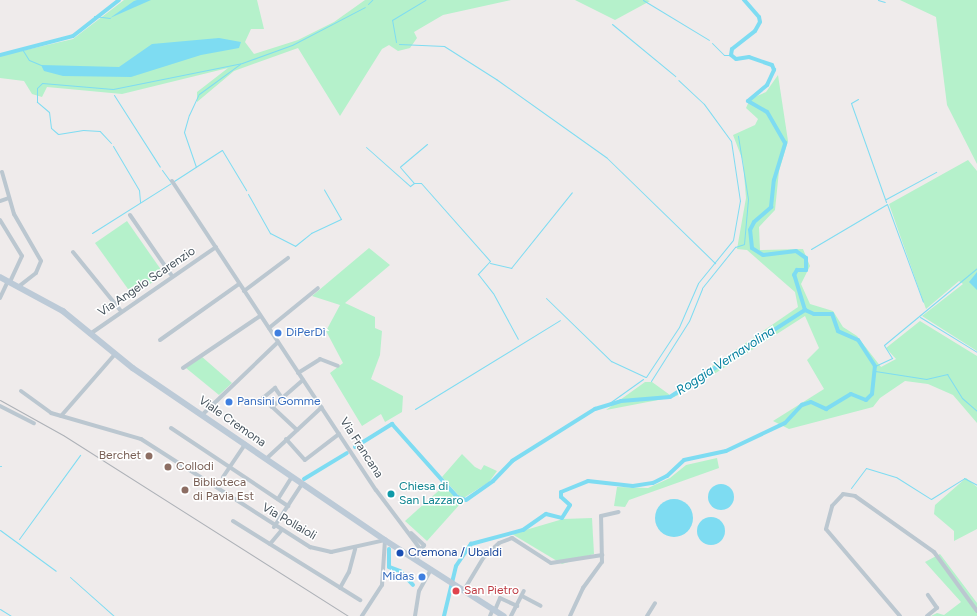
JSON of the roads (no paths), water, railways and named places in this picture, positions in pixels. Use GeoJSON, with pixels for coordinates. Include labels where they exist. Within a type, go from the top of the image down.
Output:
{"type":"FeatureCollection","features":[{"type":"Feature","properties":{"kind":"main road","name":"Viale Cremona"},"geometry":{"type":"LineString","coordinates":[[0,277],[63,311],[114,354],[385,540],[504,616]]}},
{"type":"Feature","properties":{"kind":"street"},"geometry":{"type":"LineString","coordinates":[[2,172],[14,214],[41,264],[36,273],[18,287]]}},
{"type":"Feature","properties":{"kind":"street","name":"Via Francana"},"geometry":{"type":"LineString","coordinates":[[172,181],[380,495],[421,550]]}},
{"type":"Feature","properties":{"kind":"street"},"geometry":{"type":"LineString","coordinates":[[0,201],[9,198]]}},
{"type":"Feature","properties":{"kind":"street"},"geometry":{"type":"LineString","coordinates":[[130,215],[172,276]]}},
{"type":"Feature","properties":{"kind":"street"},"geometry":{"type":"LineString","coordinates":[[0,220],[22,256],[0,298]]}},
{"type":"Feature","properties":{"kind":"street","name":"Via Angelo Scarenzio"},"geometry":{"type":"LineString","coordinates":[[90,334],[121,311],[216,247]]}},
{"type":"Feature","properties":{"kind":"street"},"geometry":{"type":"LineString","coordinates":[[73,252],[121,311]]}},
{"type":"Feature","properties":{"kind":"street"},"geometry":{"type":"LineString","coordinates":[[244,291],[288,258]]}},
{"type":"Feature","properties":{"kind":"street"},"geometry":{"type":"LineString","coordinates":[[160,340],[239,284]]}},
{"type":"Feature","properties":{"kind":"street"},"geometry":{"type":"LineString","coordinates":[[269,328],[318,288]]}},
{"type":"Feature","properties":{"kind":"street"},"geometry":{"type":"LineString","coordinates":[[183,368],[260,316]]}},
{"type":"Feature","properties":{"kind":"street"},"geometry":{"type":"LineString","coordinates":[[203,414],[278,342]]}},
{"type":"Feature","properties":{"kind":"street"},"geometry":{"type":"LineString","coordinates":[[61,416],[114,354]]}},
{"type":"Feature","properties":{"kind":"street"},"geometry":{"type":"LineString","coordinates":[[298,373],[320,358],[338,366]]}},
{"type":"Feature","properties":{"kind":"street"},"geometry":{"type":"LineString","coordinates":[[272,407],[303,380]]}},
{"type":"Feature","properties":{"kind":"street"},"geometry":{"type":"LineString","coordinates":[[282,398],[275,388],[263,398],[297,430]]}},
{"type":"Feature","properties":{"kind":"street","name":"Via Pollaioli"},"geometry":{"type":"LineString","coordinates":[[21,391],[41,408],[61,416],[140,439],[274,527],[324,552],[355,549],[385,540]]}},
{"type":"Feature","properties":{"kind":"street"},"geometry":{"type":"LineString","coordinates":[[0,406],[34,423]]}},
{"type":"Feature","properties":{"kind":"street"},"geometry":{"type":"LineString","coordinates":[[266,459],[322,407]]}},
{"type":"Feature","properties":{"kind":"street"},"geometry":{"type":"LineString","coordinates":[[171,428],[288,506]]}},
{"type":"Feature","properties":{"kind":"street"},"geometry":{"type":"LineString","coordinates":[[286,439],[305,460],[339,434]]}},
{"type":"Feature","properties":{"kind":"street"},"geometry":{"type":"LineString","coordinates":[[223,477],[245,444]]}},
{"type":"Feature","properties":{"kind":"street"},"geometry":{"type":"LineString","coordinates":[[278,499],[292,477]]}},
{"type":"Feature","properties":{"kind":"street"},"geometry":{"type":"LineString","coordinates":[[274,527],[302,484]]}},
{"type":"Feature","properties":{"kind":"street"},"geometry":{"type":"LineString","coordinates":[[900,616],[826,529],[832,506],[843,494],[855,496],[934,552],[977,612]]}},
{"type":"Feature","properties":{"kind":"street"},"geometry":{"type":"LineString","coordinates":[[570,616],[583,588],[602,562],[602,516],[619,512]]}},
{"type":"Feature","properties":{"kind":"street"},"geometry":{"type":"LineString","coordinates":[[233,521],[360,600]]}},
{"type":"Feature","properties":{"kind":"street"},"geometry":{"type":"LineString","coordinates":[[270,544],[281,531]]}},
{"type":"Feature","properties":{"kind":"street","name":"Via Francana"},"geometry":{"type":"LineString","coordinates":[[409,532],[424,545],[416,560]]}},
{"type":"Feature","properties":{"kind":"street"},"geometry":{"type":"LineString","coordinates":[[464,590],[484,558],[499,543],[512,538],[551,563],[602,555]]}},
{"type":"Feature","properties":{"kind":"street"},"geometry":{"type":"LineString","coordinates":[[362,616],[382,585],[385,540]]}},
{"type":"Feature","properties":{"kind":"street"},"geometry":{"type":"LineString","coordinates":[[340,588],[355,549]]}},
{"type":"Feature","properties":{"kind":"street"},"geometry":{"type":"LineString","coordinates":[[415,616],[419,591],[431,569]]}},
{"type":"Feature","properties":{"kind":"street"},"geometry":{"type":"LineString","coordinates":[[511,616],[524,591]]}},
{"type":"Feature","properties":{"kind":"street"},"geometry":{"type":"LineString","coordinates":[[927,616],[938,608],[928,595]]}},
{"type":"Feature","properties":{"kind":"street"},"geometry":{"type":"LineString","coordinates":[[522,596],[541,606]]}},
{"type":"Feature","properties":{"kind":"street"},"geometry":{"type":"LineString","coordinates":[[490,616],[500,598],[517,606]]}},
{"type":"Feature","properties":{"kind":"street"},"geometry":{"type":"LineString","coordinates":[[647,616],[654,603]]}},
{"type":"Feature","properties":{"kind":"water"},"geometry":{"type":"Polygon","coordinates":[[[151,0],[110,18],[134,1],[151,0]]]}},
{"type":"Feature","properties":{"kind":"water"},"geometry":{"type":"Polygon","coordinates":[[[219,38],[241,42],[239,48],[201,55],[131,77],[63,76],[44,71],[41,65],[119,67],[152,44],[219,38]]]}},
{"type":"Feature","properties":{"kind":"water"},"geometry":{"type":"Polygon","coordinates":[[[977,272],[977,290],[969,282],[977,272]]]}},
{"type":"Feature","properties":{"kind":"water"},"geometry":{"type":"Polygon","coordinates":[[[721,484],[730,488],[734,497],[730,506],[721,510],[712,506],[708,497],[712,488],[721,484]]]}},
{"type":"Feature","properties":{"kind":"water"},"geometry":{"type":"Polygon","coordinates":[[[670,499],[678,499],[688,504],[692,511],[692,525],[688,532],[678,537],[670,537],[660,532],[658,529],[655,522],[655,514],[660,504],[663,502],[670,499]]]}},
{"type":"Feature","properties":{"kind":"water"},"geometry":{"type":"Polygon","coordinates":[[[711,517],[721,521],[725,531],[721,541],[711,545],[701,541],[697,531],[701,521],[711,517]]]}},
{"type":"Feature","properties":{"kind":"waterway"},"geometry":{"type":"LineString","coordinates":[[0,55],[73,36],[119,0]]}},
{"type":"Feature","properties":{"kind":"waterway"},"geometry":{"type":"LineString","coordinates":[[368,4],[372,0]]}},
{"type":"Feature","properties":{"kind":"waterway"},"geometry":{"type":"LineString","coordinates":[[396,42],[392,20],[425,0]]}},
{"type":"Feature","properties":{"kind":"waterway"},"geometry":{"type":"LineString","coordinates":[[643,0],[709,40]]}},
{"type":"Feature","properties":{"kind":"waterway"},"geometry":{"type":"LineString","coordinates":[[444,616],[456,566],[471,544],[523,530],[546,514],[562,518],[570,505],[561,497],[561,492],[588,481],[633,486],[653,483],[667,476],[684,460],[726,451],[785,423],[802,405],[811,402],[826,409],[851,394],[866,400],[872,394],[875,366],[858,340],[838,331],[832,314],[814,314],[805,310],[794,275],[797,270],[806,270],[806,258],[796,251],[763,255],[752,248],[750,230],[754,222],[771,207],[774,180],[785,143],[767,112],[748,101],[767,85],[774,70],[772,65],[749,57],[736,59],[731,55],[732,49],[755,31],[760,22],[759,17],[744,0]]}},
{"type":"Feature","properties":{"kind":"waterway"},"geometry":{"type":"LineString","coordinates":[[878,0],[885,2]]}},
{"type":"Feature","properties":{"kind":"waterway"},"geometry":{"type":"LineString","coordinates":[[111,143],[100,131],[83,130],[58,134],[51,128],[49,112],[37,102],[37,88],[42,83],[113,89],[242,63],[292,45],[365,7]]}},
{"type":"Feature","properties":{"kind":"waterway"},"geometry":{"type":"LineString","coordinates":[[94,16],[110,18]]}},
{"type":"Feature","properties":{"kind":"waterway"},"geometry":{"type":"LineString","coordinates":[[612,24],[675,76]]}},
{"type":"Feature","properties":{"kind":"waterway"},"geometry":{"type":"LineString","coordinates":[[712,43],[724,55],[731,55]]}},
{"type":"Feature","properties":{"kind":"waterway"},"geometry":{"type":"LineString","coordinates":[[399,44],[444,46],[496,79],[607,158],[715,263]]}},
{"type":"Feature","properties":{"kind":"waterway"},"geometry":{"type":"LineString","coordinates":[[22,49],[29,60],[41,65]]}},
{"type":"Feature","properties":{"kind":"waterway"},"geometry":{"type":"LineString","coordinates":[[196,167],[184,132],[189,115],[199,94],[240,64]]}},
{"type":"Feature","properties":{"kind":"waterway"},"geometry":{"type":"LineString","coordinates":[[646,377],[679,327],[698,283],[733,240],[740,201],[731,141],[704,104],[678,80]]}},
{"type":"Feature","properties":{"kind":"waterway"},"geometry":{"type":"LineString","coordinates":[[114,95],[160,167]]}},
{"type":"Feature","properties":{"kind":"waterway"},"geometry":{"type":"LineString","coordinates":[[858,99],[851,103],[886,202]]}},
{"type":"Feature","properties":{"kind":"waterway"},"geometry":{"type":"LineString","coordinates":[[651,381],[689,321],[702,288],[735,247],[744,244],[748,199],[738,136]]}},
{"type":"Feature","properties":{"kind":"waterway"},"geometry":{"type":"LineString","coordinates":[[427,144],[400,167],[414,183],[421,183],[490,261],[478,274],[493,293],[518,339]]}},
{"type":"Feature","properties":{"kind":"waterway"},"geometry":{"type":"LineString","coordinates":[[113,146],[139,190],[140,202]]}},
{"type":"Feature","properties":{"kind":"waterway"},"geometry":{"type":"LineString","coordinates":[[366,147],[410,186],[414,183]]}},
{"type":"Feature","properties":{"kind":"waterway"},"geometry":{"type":"LineString","coordinates":[[174,181],[222,150],[246,190]]}},
{"type":"Feature","properties":{"kind":"waterway"},"geometry":{"type":"LineString","coordinates":[[162,170],[170,181]]}},
{"type":"Feature","properties":{"kind":"waterway"},"geometry":{"type":"LineString","coordinates":[[886,199],[936,172]]}},
{"type":"Feature","properties":{"kind":"waterway"},"geometry":{"type":"LineString","coordinates":[[92,233],[171,183]]}},
{"type":"Feature","properties":{"kind":"waterway"},"geometry":{"type":"LineString","coordinates":[[248,194],[270,233],[295,246],[311,233],[341,219],[324,190]]}},
{"type":"Feature","properties":{"kind":"waterway"},"geometry":{"type":"LineString","coordinates":[[490,263],[511,268],[572,192]]}},
{"type":"Feature","properties":{"kind":"waterway"},"geometry":{"type":"LineString","coordinates":[[811,249],[887,204],[923,302]]}},
{"type":"Feature","properties":{"kind":"waterway"},"geometry":{"type":"LineString","coordinates":[[875,366],[892,358],[884,345],[977,268]]}},
{"type":"Feature","properties":{"kind":"waterway"},"geometry":{"type":"LineString","coordinates":[[546,298],[611,361],[646,377]]}},
{"type":"Feature","properties":{"kind":"waterway","name":"Roggia Vernavolina"},"geometry":{"type":"LineString","coordinates":[[355,447],[392,424],[457,497],[466,500],[493,481],[512,461],[595,409],[621,401],[670,397],[805,310]]}},
{"type":"Feature","properties":{"kind":"waterway"},"geometry":{"type":"LineString","coordinates":[[920,317],[977,352]]}},
{"type":"Feature","properties":{"kind":"waterway"},"geometry":{"type":"LineString","coordinates":[[415,409],[560,320]]}},
{"type":"Feature","properties":{"kind":"waterway"},"geometry":{"type":"LineString","coordinates":[[875,371],[926,379],[947,374],[962,398],[977,411]]}},
{"type":"Feature","properties":{"kind":"waterway"},"geometry":{"type":"LineString","coordinates":[[608,404],[643,379]]}},
{"type":"Feature","properties":{"kind":"waterway","name":"Roggia Vernavolina"},"geometry":{"type":"LineString","coordinates":[[304,479],[347,453]]}},
{"type":"Feature","properties":{"kind":"waterway"},"geometry":{"type":"LineString","coordinates":[[19,539],[80,455]]}},
{"type":"Feature","properties":{"kind":"waterway"},"geometry":{"type":"LineString","coordinates":[[851,488],[866,468],[896,477],[931,499],[964,478],[977,485]]}},
{"type":"Feature","properties":{"kind":"waterway"},"geometry":{"type":"LineString","coordinates":[[0,530],[56,571]]}},
{"type":"Feature","properties":{"kind":"waterway","name":"Roggia Vernavolina"},"geometry":{"type":"LineString","coordinates":[[389,549],[389,567],[400,571],[413,585]]}},
{"type":"Feature","properties":{"kind":"waterway"},"geometry":{"type":"LineString","coordinates":[[70,577],[114,616]]}},
{"type":"Feature","properties":{"kind":"waterway"},"geometry":{"type":"LineString","coordinates":[[0,609],[11,616]]}},
{"type":"Feature","properties":{"kind":"railway"},"geometry":{"type":"LineString","coordinates":[[0,400],[63,435],[348,616]]}},
{"type":"Feature","properties":{"kind":"place","name":"DiPerDì"},"geometry":{"type":"Point","coordinates":[278,333]}},
{"type":"Feature","properties":{"kind":"place","name":"Pansini Gomme"},"geometry":{"type":"Point","coordinates":[229,402]}},
{"type":"Feature","properties":{"kind":"place","name":"Berchet"},"geometry":{"type":"Point","coordinates":[149,456]}},
{"type":"Feature","properties":{"kind":"place","name":"Collodi"},"geometry":{"type":"Point","coordinates":[168,467]}},
{"type":"Feature","properties":{"kind":"place","name":"Biblioteca di Pavia Est"},"geometry":{"type":"Point","coordinates":[185,490]}},
{"type":"Feature","properties":{"kind":"place","name":"Chiesa di San Lazzaro"},"geometry":{"type":"Point","coordinates":[391,494]}},
{"type":"Feature","properties":{"kind":"place","name":"Cremona / Ubaldi"},"geometry":{"type":"Point","coordinates":[400,553]}},
{"type":"Feature","properties":{"kind":"place","name":"Midas"},"geometry":{"type":"Point","coordinates":[422,577]}},
{"type":"Feature","properties":{"kind":"place","name":"San Pietro"},"geometry":{"type":"Point","coordinates":[456,591]}}]}
